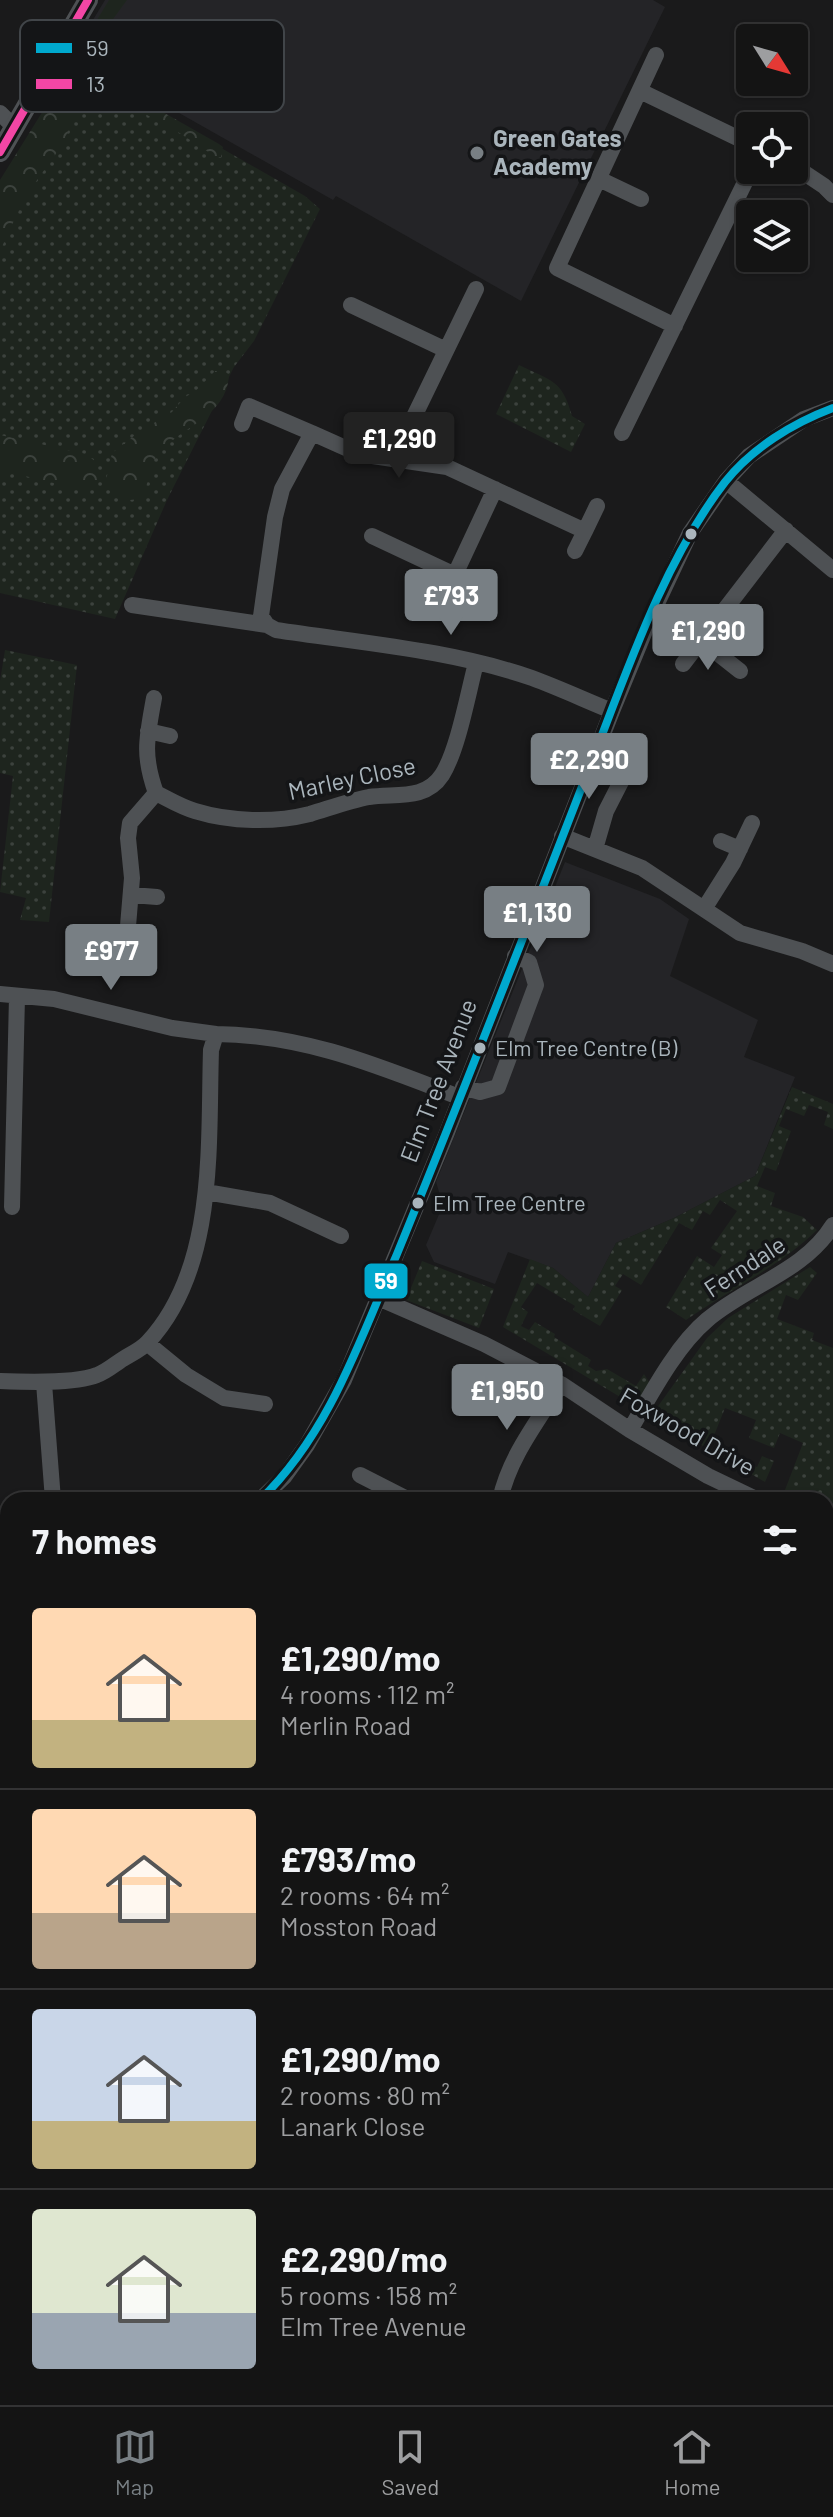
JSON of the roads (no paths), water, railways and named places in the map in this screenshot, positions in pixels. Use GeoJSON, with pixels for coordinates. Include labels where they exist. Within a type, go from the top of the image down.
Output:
{"type":"FeatureCollection","features":[{"type":"Feature","properties":{"kind":"street"},"geometry":{"type":"LineString","coordinates":[[74,20],[88,0]]}},
{"type":"Feature","properties":{"kind":"street"},"geometry":{"type":"LineString","coordinates":[[656,55],[557,268],[675,326]]}},
{"type":"Feature","properties":{"kind":"street"},"geometry":{"type":"LineString","coordinates":[[640,91],[736,137]]}},
{"type":"Feature","properties":{"kind":"street"},"geometry":{"type":"LineString","coordinates":[[0,152],[7,120],[20,101]]}},
{"type":"Feature","properties":{"kind":"street"},"geometry":{"type":"LineString","coordinates":[[808,175],[833,195]]}},
{"type":"Feature","properties":{"kind":"street"},"geometry":{"type":"LineString","coordinates":[[599,179],[641,199]]}},
{"type":"Feature","properties":{"kind":"street"},"geometry":{"type":"LineString","coordinates":[[622,433],[744,184]]}},
{"type":"Feature","properties":{"kind":"street"},"geometry":{"type":"LineString","coordinates":[[399,460],[408,429],[476,289]]}},
{"type":"Feature","properties":{"kind":"street"},"geometry":{"type":"LineString","coordinates":[[351,305],[446,350]]}},
{"type":"Feature","properties":{"kind":"street"},"geometry":{"type":"LineString","coordinates":[[242,424],[249,406],[359,454],[447,467],[585,531]]}},
{"type":"Feature","properties":{"kind":"street","name":"Elm Tree Avenue"},"geometry":{"type":"LineString","coordinates":[[268,1492],[284,1477],[328,1411],[344,1380],[612,711],[690,533],[726,481],[749,456],[779,433],[833,408]]}},
{"type":"Feature","properties":{"kind":"street"},"geometry":{"type":"LineString","coordinates":[[264,620],[275,517],[282,489],[312,433]]}},
{"type":"Feature","properties":{"kind":"street"},"geometry":{"type":"LineString","coordinates":[[726,481],[830,561]]}},
{"type":"Feature","properties":{"kind":"street"},"geometry":{"type":"LineString","coordinates":[[444,598],[495,489]]}},
{"type":"Feature","properties":{"kind":"street"},"geometry":{"type":"LineString","coordinates":[[575,551],[597,506]]}},
{"type":"Feature","properties":{"kind":"street"},"geometry":{"type":"LineString","coordinates":[[683,664],[786,530]]}},
{"type":"Feature","properties":{"kind":"street"},"geometry":{"type":"LineString","coordinates":[[372,536],[455,575]]}},
{"type":"Feature","properties":{"kind":"street"},"geometry":{"type":"LineString","coordinates":[[132,605],[264,620],[276,630],[476,663],[530,678],[612,711]]}},
{"type":"Feature","properties":{"kind":"street"},"geometry":{"type":"LineString","coordinates":[[702,641],[740,671]]}},
{"type":"Feature","properties":{"kind":"street","name":"Marley Close"},"geometry":{"type":"LineString","coordinates":[[156,793],[193,811],[231,818],[273,820],[309,814],[373,796],[398,797],[427,790],[442,775],[453,747],[476,663]]}},
{"type":"Feature","properties":{"kind":"street"},"geometry":{"type":"LineString","coordinates":[[128,926],[132,895],[128,838],[130,823],[156,793],[147,768],[145,748],[154,698]]}},
{"type":"Feature","properties":{"kind":"street"},"geometry":{"type":"LineString","coordinates":[[148,731],[170,736]]}},
{"type":"Feature","properties":{"kind":"street"},"geometry":{"type":"LineString","coordinates":[[595,849],[606,811],[627,770]]}},
{"type":"Feature","properties":{"kind":"street"},"geometry":{"type":"LineString","coordinates":[[704,909],[752,823]]}},
{"type":"Feature","properties":{"kind":"street"},"geometry":{"type":"LineString","coordinates":[[562,836],[642,868],[740,933],[802,951],[833,964]]}},
{"type":"Feature","properties":{"kind":"street"},"geometry":{"type":"LineString","coordinates":[[721,841],[740,849]]}},
{"type":"Feature","properties":{"kind":"street"},"geometry":{"type":"LineString","coordinates":[[132,895],[157,897]]}},
{"type":"Feature","properties":{"kind":"street"},"geometry":{"type":"LineString","coordinates":[[12,1207],[9,995],[54,999],[172,1028],[216,1034],[257,1034],[311,1044],[461,1092],[480,1092],[498,1087],[536,985],[529,962],[515,956]]}},
{"type":"Feature","properties":{"kind":"street"},"geometry":{"type":"LineString","coordinates":[[0,1381],[44,1383],[97,1376],[147,1343],[169,1313],[185,1284],[199,1241],[206,1192],[211,1050],[216,1034]]}},
{"type":"Feature","properties":{"kind":"street"},"geometry":{"type":"LineString","coordinates":[[206,1192],[270,1203],[341,1236]]}},
{"type":"Feature","properties":{"kind":"street","name":"Ferndale"},"geometry":{"type":"LineString","coordinates":[[630,1430],[663,1376],[705,1321],[731,1301],[790,1268],[812,1251],[833,1225]]}},
{"type":"Feature","properties":{"kind":"street","name":"Foxwood Drive"},"geometry":{"type":"LineString","coordinates":[[378,1298],[484,1344],[561,1384],[630,1430],[741,1492]]}},
{"type":"Feature","properties":{"kind":"street"},"geometry":{"type":"LineString","coordinates":[[147,1343],[186,1375],[224,1398],[265,1404]]}},
{"type":"Feature","properties":{"kind":"street"},"geometry":{"type":"LineString","coordinates":[[44,1383],[52,1492]]}},
{"type":"Feature","properties":{"kind":"street"},"geometry":{"type":"LineString","coordinates":[[502,1492],[516,1456],[561,1384]]}},
{"type":"Feature","properties":{"kind":"street"},"geometry":{"type":"LineString","coordinates":[[360,1475],[393,1492]]}},
{"type":"Feature","properties":{"kind":"place","name":"Green Gates Academy"},"geometry":{"type":"Point","coordinates":[477,153]}},
{"type":"Feature","properties":{"kind":"place","name":"Elm Tree Centre (B)"},"geometry":{"type":"Point","coordinates":[480,1048]}},
{"type":"Feature","properties":{"kind":"place","name":"Elm Tree Centre"},"geometry":{"type":"Point","coordinates":[418,1203]}}]}
